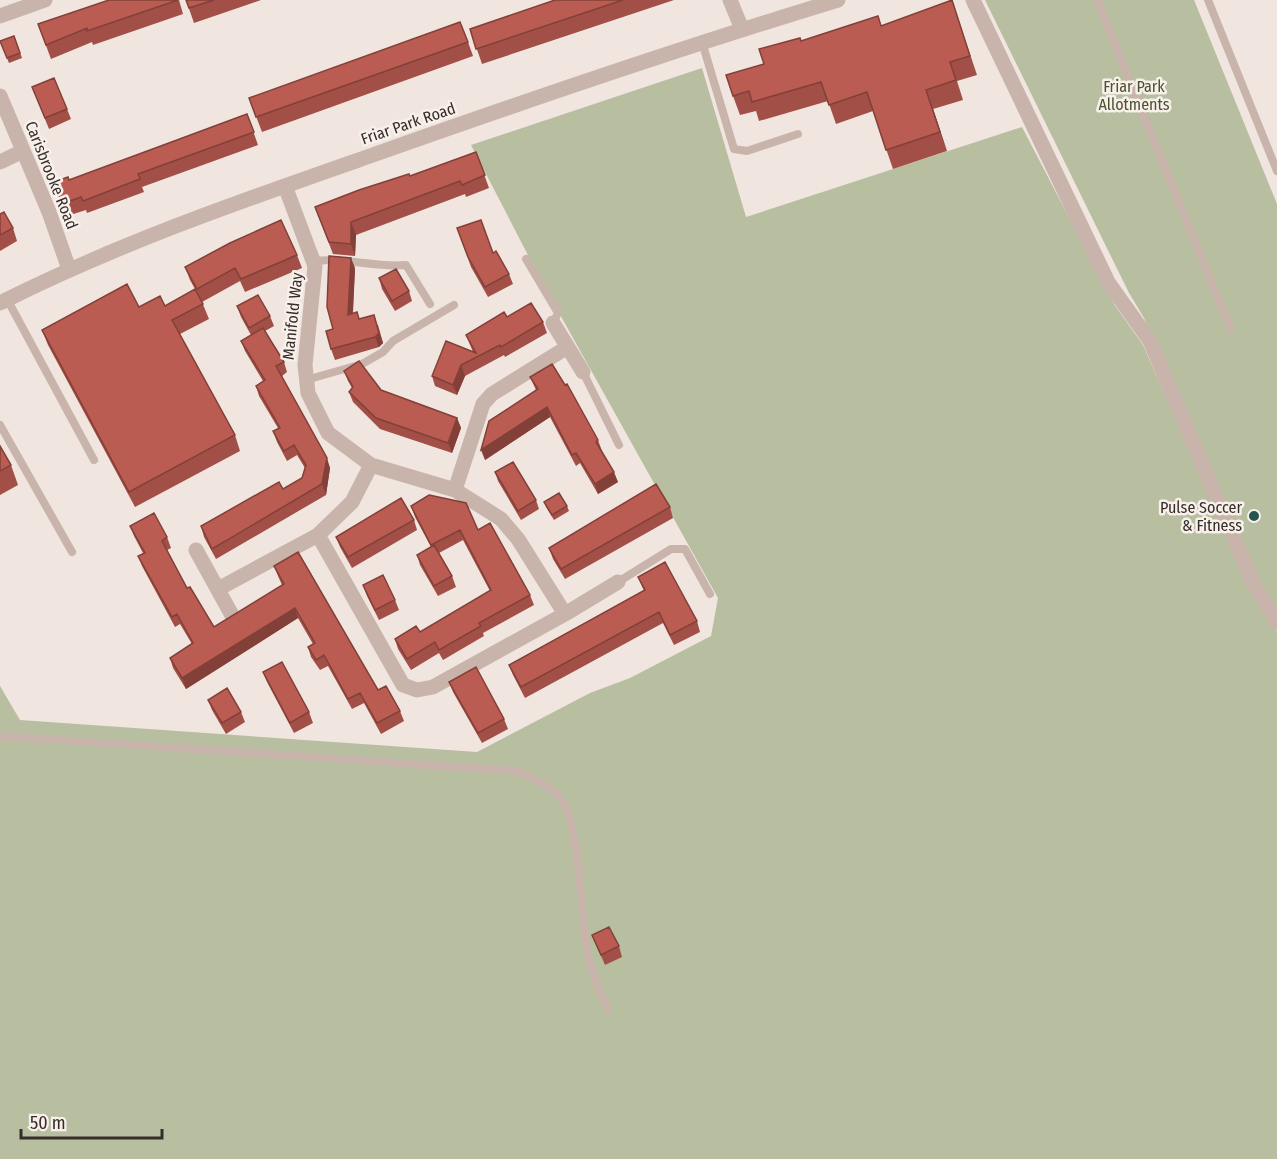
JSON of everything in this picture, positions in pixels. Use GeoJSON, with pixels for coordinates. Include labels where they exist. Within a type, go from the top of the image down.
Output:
{"type":"FeatureCollection","features":[{"type":"Feature","properties":{"kind":"street"},"geometry":{"type":"LineString","coordinates":[[0,16],[45,0]]}},
{"type":"Feature","properties":{"kind":"street"},"geometry":{"type":"LineString","coordinates":[[730,0],[742,29]]}},
{"type":"Feature","properties":{"kind":"street","name":"Friar Park Road"},"geometry":{"type":"LineString","coordinates":[[4,301],[69,269],[285,186],[702,42],[838,0]]}},
{"type":"Feature","properties":{"kind":"street"},"geometry":{"type":"LineString","coordinates":[[973,0],[1108,282],[1150,341],[1254,583],[1277,622]]}},
{"type":"Feature","properties":{"kind":"street","name":"Carisbrooke Road"},"geometry":{"type":"LineString","coordinates":[[0,96],[69,269]]}},
{"type":"Feature","properties":{"kind":"street"},"geometry":{"type":"LineString","coordinates":[[0,162],[23,151]]}},
{"type":"Feature","properties":{"kind":"street","name":"Manifold Way"},"geometry":{"type":"LineString","coordinates":[[285,186],[314,261],[315,276],[305,365],[308,393],[315,412],[328,432],[371,465]]}},
{"type":"Feature","properties":{"kind":"street"},"geometry":{"type":"LineString","coordinates":[[553,323],[566,348],[583,372]]}},
{"type":"Feature","properties":{"kind":"street"},"geometry":{"type":"LineString","coordinates":[[455,490],[483,404],[492,394],[566,348]]}},
{"type":"Feature","properties":{"kind":"street"},"geometry":{"type":"LineString","coordinates":[[218,590],[318,535],[352,502],[371,465],[455,490],[501,519],[518,539],[565,614]]}},
{"type":"Feature","properties":{"kind":"street"},"geometry":{"type":"LineString","coordinates":[[318,535],[403,685],[417,690],[433,687],[618,582]]}},
{"type":"Feature","properties":{"kind":"street"},"geometry":{"type":"LineString","coordinates":[[196,550],[232,617]]}},
{"type":"Feature","properties":{"kind":"lane"},"geometry":{"type":"LineString","coordinates":[[1096,0],[1231,330]]}},
{"type":"Feature","properties":{"kind":"lane"},"geometry":{"type":"LineString","coordinates":[[1208,0],[1277,171]]}},
{"type":"Feature","properties":{"kind":"lane"},"geometry":{"type":"LineString","coordinates":[[702,42],[734,149],[747,151],[798,134]]}},
{"type":"Feature","properties":{"kind":"lane"},"geometry":{"type":"LineString","coordinates":[[314,261],[330,259],[362,265],[406,265],[430,304]]}},
{"type":"Feature","properties":{"kind":"lane"},"geometry":{"type":"LineString","coordinates":[[526,259],[558,313],[553,323]]}},
{"type":"Feature","properties":{"kind":"lane"},"geometry":{"type":"LineString","coordinates":[[4,301],[94,459]]}},
{"type":"Feature","properties":{"kind":"lane"},"geometry":{"type":"LineString","coordinates":[[306,380],[362,364],[383,352],[393,341],[454,305]]}},
{"type":"Feature","properties":{"kind":"lane"},"geometry":{"type":"LineString","coordinates":[[583,372],[619,445]]}},
{"type":"Feature","properties":{"kind":"lane"},"geometry":{"type":"LineString","coordinates":[[0,425],[72,552]]}},
{"type":"Feature","properties":{"kind":"lane"},"geometry":{"type":"LineString","coordinates":[[618,582],[671,549],[685,549],[710,594]]}},
{"type":"Feature","properties":{"kind":"lane"},"geometry":{"type":"LineString","coordinates":[[0,736],[518,771],[542,783],[563,803],[575,852],[586,946],[597,987],[608,1009]]}},
{"type":"Feature","properties":{"kind":"green space","name":"Friar Park Allotments"},"geometry":{"type":"Polygon","coordinates":[[[985,0],[1194,0],[1277,204],[1277,613],[1257,578],[1144,318],[1129,293],[985,0]]]}},
{"type":"Feature","properties":{"kind":"green space"},"geometry":{"type":"Polygon","coordinates":[[[702,68],[746,217],[1022,127],[1114,304],[1143,345],[1249,584],[1277,631],[1277,1159],[0,1159],[0,686],[20,720],[477,752],[590,693],[630,678],[711,636],[718,598],[544,286],[471,145],[702,68]]]}},
{"type":"Feature","properties":{"kind":"building"},"geometry":{"type":"Polygon","coordinates":[[[109,0],[178,0],[87,31],[87,28],[46,45],[38,24],[109,0]]]}},
{"type":"Feature","properties":{"kind":"building"},"geometry":{"type":"Polygon","coordinates":[[[186,0],[214,0],[189,8],[186,0]]]}},
{"type":"Feature","properties":{"kind":"building"},"geometry":{"type":"Polygon","coordinates":[[[555,0],[623,0],[476,49],[470,29],[555,0]]]}},
{"type":"Feature","properties":{"kind":"building"},"geometry":{"type":"Polygon","coordinates":[[[952,0],[970,56],[950,62],[956,80],[926,90],[940,132],[886,150],[867,92],[829,105],[821,82],[752,102],[749,91],[733,96],[726,75],[764,64],[759,49],[800,38],[801,41],[878,16],[881,26],[952,0]]]}},
{"type":"Feature","properties":{"kind":"building"},"geometry":{"type":"Polygon","coordinates":[[[460,22],[468,42],[256,117],[249,98],[460,22]]]}},
{"type":"Feature","properties":{"kind":"building"},"geometry":{"type":"Polygon","coordinates":[[[14,36],[20,53],[7,58],[0,41],[14,36]]]}},
{"type":"Feature","properties":{"kind":"building"},"geometry":{"type":"Polygon","coordinates":[[[54,78],[67,109],[45,118],[32,87],[54,78]]]}},
{"type":"Feature","properties":{"kind":"building"},"geometry":{"type":"Polygon","coordinates":[[[247,114],[254,132],[138,174],[140,179],[83,201],[81,197],[62,204],[54,182],[68,177],[69,180],[247,114]]]}},
{"type":"Feature","properties":{"kind":"building"},"geometry":{"type":"Polygon","coordinates":[[[476,152],[485,175],[462,185],[460,181],[351,222],[351,244],[329,242],[315,207],[359,190],[409,174],[410,176],[476,152]]]}},
{"type":"Feature","properties":{"kind":"building"},"geometry":{"type":"Polygon","coordinates":[[[4,212],[13,228],[0,235],[0,214],[4,212]]]}},
{"type":"Feature","properties":{"kind":"building"},"geometry":{"type":"Polygon","coordinates":[[[281,220],[297,255],[241,279],[235,268],[197,289],[185,267],[281,220]]]}},
{"type":"Feature","properties":{"kind":"building"},"geometry":{"type":"Polygon","coordinates":[[[481,220],[493,253],[496,251],[509,274],[485,287],[468,257],[457,228],[481,220]]]}},
{"type":"Feature","properties":{"kind":"building"},"geometry":{"type":"Polygon","coordinates":[[[329,256],[351,258],[348,315],[357,312],[359,319],[374,315],[379,333],[375,337],[331,349],[326,331],[333,329],[327,307],[329,256]]]}},
{"type":"Feature","properties":{"kind":"building"},"geometry":{"type":"Polygon","coordinates":[[[396,269],[409,291],[392,301],[379,278],[396,269]]]}},
{"type":"Feature","properties":{"kind":"building"},"geometry":{"type":"Polygon","coordinates":[[[127,284],[139,307],[160,296],[165,306],[195,289],[203,304],[172,320],[235,435],[129,492],[42,330],[127,284]]]}},
{"type":"Feature","properties":{"kind":"building"},"geometry":{"type":"Polygon","coordinates":[[[258,295],[270,316],[249,328],[237,306],[258,295]]]}},
{"type":"Feature","properties":{"kind":"building"},"geometry":{"type":"Polygon","coordinates":[[[531,303],[543,322],[501,347],[500,345],[461,365],[453,385],[432,376],[446,341],[476,353],[466,335],[504,312],[507,317],[531,303]]]}},
{"type":"Feature","properties":{"kind":"building"},"geometry":{"type":"Polygon","coordinates":[[[263,328],[284,362],[276,366],[327,458],[322,484],[212,549],[201,526],[279,482],[283,489],[302,478],[306,465],[294,445],[284,451],[273,431],[280,428],[256,386],[265,380],[241,341],[263,328]]]}},
{"type":"Feature","properties":{"kind":"building"},"geometry":{"type":"Polygon","coordinates":[[[359,361],[381,390],[457,418],[448,443],[376,418],[349,392],[353,387],[344,371],[359,361]]]}},
{"type":"Feature","properties":{"kind":"building"},"geometry":{"type":"Polygon","coordinates":[[[552,364],[565,385],[567,384],[614,472],[595,484],[576,453],[572,455],[547,407],[481,450],[489,421],[538,389],[530,377],[552,364]]]}},
{"type":"Feature","properties":{"kind":"building"},"geometry":{"type":"Polygon","coordinates":[[[0,446],[11,465],[0,471],[0,446]]]}},
{"type":"Feature","properties":{"kind":"building"},"geometry":{"type":"Polygon","coordinates":[[[513,462],[536,500],[518,511],[495,472],[513,462]]]}},
{"type":"Feature","properties":{"kind":"building"},"geometry":{"type":"Polygon","coordinates":[[[656,484],[670,507],[561,569],[549,548],[656,484]]]}},
{"type":"Feature","properties":{"kind":"building"},"geometry":{"type":"Polygon","coordinates":[[[559,493],[567,506],[552,515],[544,502],[559,493]]]}},
{"type":"Feature","properties":{"kind":"building"},"geometry":{"type":"Polygon","coordinates":[[[429,495],[466,503],[478,530],[490,523],[530,595],[479,623],[481,626],[439,650],[435,642],[407,659],[395,639],[416,626],[420,632],[491,590],[460,530],[431,545],[411,506],[429,495]]]}},
{"type":"Feature","properties":{"kind":"building"},"geometry":{"type":"Polygon","coordinates":[[[401,498],[414,520],[348,557],[336,537],[401,498]]]}},
{"type":"Feature","properties":{"kind":"building"},"geometry":{"type":"Polygon","coordinates":[[[154,513],[167,537],[162,541],[187,588],[190,587],[214,627],[284,584],[274,566],[298,552],[378,690],[386,686],[400,711],[377,723],[360,693],[348,699],[324,655],[316,660],[308,647],[315,643],[295,608],[182,678],[170,658],[193,643],[177,614],[172,617],[138,556],[145,553],[130,526],[154,513]]]}},
{"type":"Feature","properties":{"kind":"building"},"geometry":{"type":"Polygon","coordinates":[[[434,545],[452,576],[434,586],[417,555],[434,545]]]}},
{"type":"Feature","properties":{"kind":"building"},"geometry":{"type":"Polygon","coordinates":[[[665,562],[697,621],[670,635],[659,612],[521,687],[509,665],[645,590],[638,577],[665,562]]]}},
{"type":"Feature","properties":{"kind":"building"},"geometry":{"type":"Polygon","coordinates":[[[383,575],[395,600],[375,610],[363,585],[383,575]]]}},
{"type":"Feature","properties":{"kind":"building"},"geometry":{"type":"Polygon","coordinates":[[[282,662],[309,712],[290,723],[263,672],[282,662]]]}},
{"type":"Feature","properties":{"kind":"building"},"geometry":{"type":"Polygon","coordinates":[[[476,667],[504,719],[478,733],[449,682],[476,667]]]}},
{"type":"Feature","properties":{"kind":"building"},"geometry":{"type":"Polygon","coordinates":[[[227,688],[241,712],[222,723],[208,700],[227,688]]]}},
{"type":"Feature","properties":{"kind":"building"},"geometry":{"type":"Polygon","coordinates":[[[609,927],[619,946],[601,955],[592,935],[609,927]]]}},
{"type":"Feature","properties":{"kind":"place","name":"Pulse Soccer & Fitness"},"geometry":{"type":"Point","coordinates":[1254,516]}}]}
